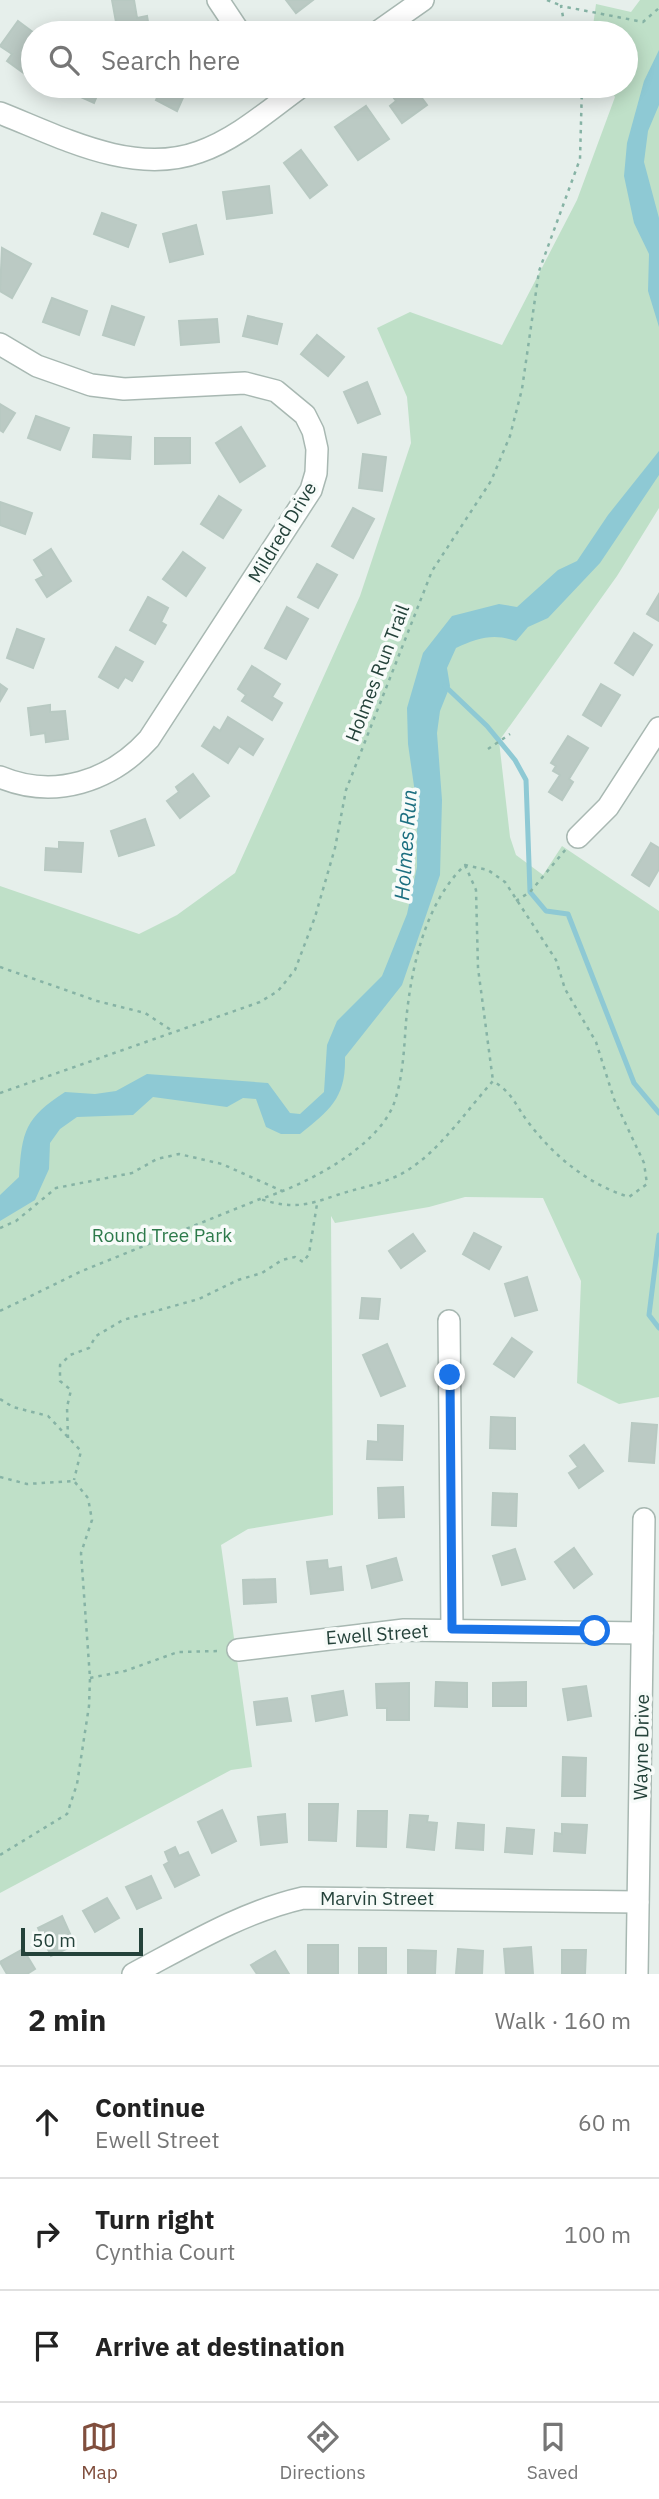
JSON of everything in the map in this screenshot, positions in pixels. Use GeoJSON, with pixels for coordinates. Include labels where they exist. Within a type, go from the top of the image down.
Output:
{"type":"FeatureCollection","features":[{"type":"Feature","properties":{"kind":"street"},"geometry":{"type":"LineString","coordinates":[[218,0],[232,21]]}},
{"type":"Feature","properties":{"kind":"street"},"geometry":{"type":"LineString","coordinates":[[393,21],[423,0]]}},
{"type":"Feature","properties":{"kind":"street"},"geometry":{"type":"LineString","coordinates":[[0,113],[71,141],[123,157],[150,161],[174,159],[220,143],[278,98]]}},
{"type":"Feature","properties":{"kind":"street","name":"Mildred Drive"},"geometry":{"type":"LineString","coordinates":[[0,344],[37,366],[91,385],[124,389],[245,383],[267,387],[292,402],[305,415],[317,449],[316,473],[311,490],[149,739],[135,755],[96,779],[73,785],[28,786],[0,777]]}},
{"type":"Feature","properties":{"kind":"street"},"geometry":{"type":"LineString","coordinates":[[578,837],[608,807],[659,728]]}},
{"type":"Feature","properties":{"kind":"street"},"geometry":{"type":"LineString","coordinates":[[449,1321],[452,1629]]}},
{"type":"Feature","properties":{"kind":"street","name":"Wayne Drive"},"geometry":{"type":"LineString","coordinates":[[636,1974],[644,1519]]}},
{"type":"Feature","properties":{"kind":"street","name":"Ewell Street"},"geometry":{"type":"LineString","coordinates":[[238,1650],[334,1637],[452,1629],[642,1633]]}},
{"type":"Feature","properties":{"kind":"street","name":"Marvin Street"},"geometry":{"type":"LineString","coordinates":[[133,1974],[241,1917],[303,1898],[638,1902]]}},
{"type":"Feature","properties":{"kind":"path"},"geometry":{"type":"LineString","coordinates":[[547,0],[561,6],[627,21]]}},
{"type":"Feature","properties":{"kind":"path"},"geometry":{"type":"LineString","coordinates":[[561,6],[564,21]]}},
{"type":"Feature","properties":{"kind":"path"},"geometry":{"type":"LineString","coordinates":[[638,22],[643,22],[659,10]]}},
{"type":"Feature","properties":{"kind":"path","name":"Holmes Run Trail"},"geometry":{"type":"LineString","coordinates":[[0,1093],[260,1002],[278,990],[295,970],[318,906],[346,790],[432,571],[491,481],[510,436],[522,389],[539,271],[580,159],[582,98]]}},
{"type":"Feature","properties":{"kind":"path"},"geometry":{"type":"LineString","coordinates":[[488,749],[510,734]]}},
{"type":"Feature","properties":{"kind":"path"},"geometry":{"type":"LineString","coordinates":[[516,901],[530,892],[556,858],[578,837]]}},
{"type":"Feature","properties":{"kind":"path"},"geometry":{"type":"LineString","coordinates":[[465,865],[497,874],[556,960],[565,989],[596,1042],[614,1099],[644,1163],[647,1184],[629,1196],[577,1172],[538,1135],[508,1090],[493,1081]]}},
{"type":"Feature","properties":{"kind":"path"},"geometry":{"type":"LineString","coordinates":[[260,1199],[286,1207],[317,1204],[407,1171],[440,1141],[493,1081],[478,968],[476,890],[465,865]]}},
{"type":"Feature","properties":{"kind":"path"},"geometry":{"type":"LineString","coordinates":[[0,1311],[82,1271],[260,1199],[284,1192],[319,1175],[352,1152],[392,1107],[398,1085],[413,975],[438,899],[465,865]]}},
{"type":"Feature","properties":{"kind":"path"},"geometry":{"type":"LineString","coordinates":[[0,967],[97,1001],[145,1013],[174,1032]]}},
{"type":"Feature","properties":{"kind":"path"},"geometry":{"type":"LineString","coordinates":[[0,1228],[16,1221],[56,1188],[132,1173],[157,1159],[180,1154],[233,1168],[284,1192]]}},
{"type":"Feature","properties":{"kind":"path"},"geometry":{"type":"LineString","coordinates":[[68,1438],[67,1407],[71,1390],[60,1381],[60,1365],[70,1355],[89,1348],[96,1336],[122,1320],[199,1299],[238,1280],[262,1273],[282,1260],[295,1257],[303,1262],[309,1254],[317,1204]]}},
{"type":"Feature","properties":{"kind":"path"},"geometry":{"type":"LineString","coordinates":[[0,1399],[13,1407],[48,1416],[81,1451],[74,1481]]}},
{"type":"Feature","properties":{"kind":"path"},"geometry":{"type":"LineString","coordinates":[[0,1477],[27,1484],[74,1481]]}},
{"type":"Feature","properties":{"kind":"path"},"geometry":{"type":"LineString","coordinates":[[0,1855],[67,1814],[84,1748],[90,1678],[81,1553],[92,1520],[89,1498],[74,1481]]}},
{"type":"Feature","properties":{"kind":"path"},"geometry":{"type":"LineString","coordinates":[[90,1678],[125,1671],[178,1652],[238,1650]]}},
{"type":"Feature","properties":{"kind":"green space","name":"Round Tree Park"},"geometry":{"type":"Polygon","coordinates":[[[640,0],[659,0],[659,508],[617,576],[499,741],[510,837],[516,855],[543,875],[562,846],[659,911],[659,1397],[619,1404],[577,1383],[581,1281],[543,1198],[465,1197],[429,1207],[335,1223],[331,1216],[333,1515],[248,1529],[221,1545],[252,1767],[231,1770],[0,1893],[0,886],[139,934],[177,915],[235,873],[360,596],[411,443],[407,397],[377,328],[410,312],[502,345],[577,200],[615,98],[638,98],[638,21],[594,21],[596,4],[631,12],[640,0]]]}},
{"type":"Feature","properties":{"kind":"water"},"geometry":{"type":"Polygon","coordinates":[[[659,50],[659,105],[648,131],[644,162],[659,218],[659,327],[648,291],[649,254],[634,223],[624,176],[627,143],[644,81],[659,50]]]}},
{"type":"Feature","properties":{"kind":"water"},"geometry":{"type":"Polygon","coordinates":[[[659,451],[659,475],[600,563],[548,618],[528,627],[516,641],[500,637],[486,638],[456,648],[447,668],[450,686],[440,711],[437,733],[442,800],[440,875],[402,985],[345,1057],[343,1083],[328,1110],[300,1134],[281,1134],[266,1127],[256,1099],[243,1098],[227,1107],[153,1097],[133,1115],[77,1117],[60,1129],[50,1143],[49,1169],[35,1200],[0,1221],[0,1195],[19,1177],[22,1148],[28,1127],[41,1110],[65,1092],[95,1094],[116,1091],[147,1074],[268,1083],[290,1113],[300,1114],[324,1092],[327,1045],[337,1021],[382,976],[407,914],[417,867],[417,807],[408,744],[407,708],[423,653],[452,616],[499,604],[517,607],[558,570],[577,561],[608,515],[659,451]]]}},
{"type":"Feature","properties":{"kind":"building"},"geometry":{"type":"Polygon","coordinates":[[[112,0],[134,0],[137,18],[147,16],[148,21],[116,21],[112,0]]]}},
{"type":"Feature","properties":{"kind":"building"},"geometry":{"type":"Polygon","coordinates":[[[286,0],[313,0],[296,13],[286,0]]]}},
{"type":"Feature","properties":{"kind":"building"},"geometry":{"type":"Polygon","coordinates":[[[18,21],[21,23],[21,71],[7,61],[12,54],[0,46],[18,21]]]}},
{"type":"Feature","properties":{"kind":"building"},"geometry":{"type":"Polygon","coordinates":[[[83,98],[96,98],[94,103],[83,98]]]}},
{"type":"Feature","properties":{"kind":"building"},"geometry":{"type":"Polygon","coordinates":[[[157,98],[183,98],[177,111],[156,100],[157,98]]]}},
{"type":"Feature","properties":{"kind":"building"},"geometry":{"type":"Polygon","coordinates":[[[394,98],[422,98],[427,105],[402,123],[390,106],[396,101],[394,98]]]}},
{"type":"Feature","properties":{"kind":"building"},"geometry":{"type":"Polygon","coordinates":[[[366,106],[389,139],[358,160],[335,127],[366,106]]]}},
{"type":"Feature","properties":{"kind":"building"},"geometry":{"type":"Polygon","coordinates":[[[301,150],[327,185],[310,198],[284,163],[301,150]]]}},
{"type":"Feature","properties":{"kind":"building"},"geometry":{"type":"Polygon","coordinates":[[[269,186],[272,213],[227,219],[223,192],[269,186]]]}},
{"type":"Feature","properties":{"kind":"building"},"geometry":{"type":"Polygon","coordinates":[[[102,213],[136,225],[128,247],[94,234],[102,213]]]}},
{"type":"Feature","properties":{"kind":"building"},"geometry":{"type":"Polygon","coordinates":[[[196,225],[203,254],[170,262],[163,234],[196,225]]]}},
{"type":"Feature","properties":{"kind":"building"},"geometry":{"type":"Polygon","coordinates":[[[2,248],[31,264],[12,298],[0,291],[2,248]]]}},
{"type":"Feature","properties":{"kind":"building"},"geometry":{"type":"Polygon","coordinates":[[[52,298],[87,311],[79,335],[43,322],[52,298]]]}},
{"type":"Feature","properties":{"kind":"building"},"geometry":{"type":"Polygon","coordinates":[[[112,306],[144,317],[134,345],[103,335],[112,306]]]}},
{"type":"Feature","properties":{"kind":"building"},"geometry":{"type":"Polygon","coordinates":[[[248,316],[282,324],[277,344],[243,336],[248,316]]]}},
{"type":"Feature","properties":{"kind":"building"},"geometry":{"type":"Polygon","coordinates":[[[217,319],[219,342],[181,345],[179,321],[217,319]]]}},
{"type":"Feature","properties":{"kind":"building"},"geometry":{"type":"Polygon","coordinates":[[[317,335],[344,357],[328,376],[301,354],[317,335]]]}},
{"type":"Feature","properties":{"kind":"building"},"geometry":{"type":"Polygon","coordinates":[[[367,382],[380,414],[358,423],[344,392],[367,382]]]}},
{"type":"Feature","properties":{"kind":"building"},"geometry":{"type":"Polygon","coordinates":[[[0,404],[15,413],[3,432],[0,430],[0,404]]]}},
{"type":"Feature","properties":{"kind":"building"},"geometry":{"type":"Polygon","coordinates":[[[36,416],[69,428],[60,450],[28,438],[36,416]]]}},
{"type":"Feature","properties":{"kind":"building"},"geometry":{"type":"Polygon","coordinates":[[[241,427],[265,466],[240,482],[216,443],[241,427]]]}},
{"type":"Feature","properties":{"kind":"building"},"geometry":{"type":"Polygon","coordinates":[[[94,435],[131,437],[130,459],[93,457],[94,435]]]}},
{"type":"Feature","properties":{"kind":"building"},"geometry":{"type":"Polygon","coordinates":[[[155,438],[190,438],[190,463],[155,464],[155,438]]]}},
{"type":"Feature","properties":{"kind":"building"},"geometry":{"type":"Polygon","coordinates":[[[363,454],[386,457],[382,491],[359,488],[363,454]]]}},
{"type":"Feature","properties":{"kind":"building"},"geometry":{"type":"Polygon","coordinates":[[[219,496],[241,510],[223,538],[201,524],[219,496]]]}},
{"type":"Feature","properties":{"kind":"building"},"geometry":{"type":"Polygon","coordinates":[[[0,502],[32,513],[25,534],[0,525],[0,502]]]}},
{"type":"Feature","properties":{"kind":"building"},"geometry":{"type":"Polygon","coordinates":[[[353,508],[374,519],[353,558],[332,546],[353,508]]]}},
{"type":"Feature","properties":{"kind":"building"},"geometry":{"type":"Polygon","coordinates":[[[51,549],[71,581],[47,597],[36,580],[44,576],[34,560],[51,549]]]}},
{"type":"Feature","properties":{"kind":"building"},"geometry":{"type":"Polygon","coordinates":[[[183,552],[205,568],[186,596],[163,579],[183,552]]]}},
{"type":"Feature","properties":{"kind":"building"},"geometry":{"type":"Polygon","coordinates":[[[317,564],[337,575],[318,608],[298,597],[317,564]]]}},
{"type":"Feature","properties":{"kind":"building"},"geometry":{"type":"Polygon","coordinates":[[[659,594],[659,621],[647,614],[659,594]]]}},
{"type":"Feature","properties":{"kind":"building"},"geometry":{"type":"Polygon","coordinates":[[[148,597],[168,608],[161,622],[166,625],[155,644],[130,630],[148,597]]]}},
{"type":"Feature","properties":{"kind":"building"},"geometry":{"type":"Polygon","coordinates":[[[287,607],[308,619],[286,659],[265,648],[287,607]]]}},
{"type":"Feature","properties":{"kind":"building"},"geometry":{"type":"Polygon","coordinates":[[[17,629],[44,639],[33,668],[7,658],[17,629]]]}},
{"type":"Feature","properties":{"kind":"building"},"geometry":{"type":"Polygon","coordinates":[[[634,633],[652,645],[633,675],[615,663],[634,633]]]}},
{"type":"Feature","properties":{"kind":"building"},"geometry":{"type":"Polygon","coordinates":[[[116,647],[143,662],[132,681],[125,677],[118,688],[99,677],[116,647]]]}},
{"type":"Feature","properties":{"kind":"building"},"geometry":{"type":"Polygon","coordinates":[[[252,666],[280,684],[272,697],[282,703],[272,720],[242,701],[246,695],[238,689],[252,666]]]}},
{"type":"Feature","properties":{"kind":"building"},"geometry":{"type":"Polygon","coordinates":[[[0,684],[7,689],[0,701],[0,684]]]}},
{"type":"Feature","properties":{"kind":"building"},"geometry":{"type":"Polygon","coordinates":[[[601,684],[620,695],[601,726],[583,715],[601,684]]]}},
{"type":"Feature","properties":{"kind":"building"},"geometry":{"type":"Polygon","coordinates":[[[50,705],[50,712],[65,711],[68,739],[46,742],[45,733],[31,735],[28,708],[50,705]]]}},
{"type":"Feature","properties":{"kind":"building"},"geometry":{"type":"Polygon","coordinates":[[[228,717],[263,739],[253,755],[239,746],[228,763],[202,746],[214,727],[220,731],[228,717]]]}},
{"type":"Feature","properties":{"kind":"building"},"geometry":{"type":"Polygon","coordinates":[[[568,736],[588,748],[569,779],[573,782],[562,800],[549,792],[560,775],[553,771],[556,766],[551,763],[568,736]]]}},
{"type":"Feature","properties":{"kind":"building"},"geometry":{"type":"Polygon","coordinates":[[[193,774],[209,796],[180,818],[167,801],[179,792],[176,787],[193,774]]]}},
{"type":"Feature","properties":{"kind":"building"},"geometry":{"type":"Polygon","coordinates":[[[145,819],[154,845],[119,856],[111,831],[145,819]]]}},
{"type":"Feature","properties":{"kind":"building"},"geometry":{"type":"Polygon","coordinates":[[[59,842],[83,843],[81,872],[45,870],[46,848],[59,849],[59,842]]]}},
{"type":"Feature","properties":{"kind":"building"},"geometry":{"type":"Polygon","coordinates":[[[651,843],[659,848],[659,869],[649,886],[632,875],[651,843]]]}},
{"type":"Feature","properties":{"kind":"building"},"geometry":{"type":"Polygon","coordinates":[[[474,1233],[501,1247],[489,1269],[463,1254],[474,1233]]]}},
{"type":"Feature","properties":{"kind":"building"},"geometry":{"type":"Polygon","coordinates":[[[413,1234],[425,1251],[401,1268],[389,1251],[413,1234]]]}},
{"type":"Feature","properties":{"kind":"building"},"geometry":{"type":"Polygon","coordinates":[[[527,1277],[537,1310],[515,1316],[505,1284],[527,1277]]]}},
{"type":"Feature","properties":{"kind":"building"},"geometry":{"type":"Polygon","coordinates":[[[362,1298],[380,1299],[378,1319],[360,1318],[362,1298]]]}},
{"type":"Feature","properties":{"kind":"building"},"geometry":{"type":"Polygon","coordinates":[[[512,1338],[532,1352],[514,1377],[494,1364],[512,1338]]]}},
{"type":"Feature","properties":{"kind":"building"},"geometry":{"type":"Polygon","coordinates":[[[387,1344],[405,1386],[381,1396],[363,1355],[387,1344]]]}},
{"type":"Feature","properties":{"kind":"building"},"geometry":{"type":"Polygon","coordinates":[[[491,1417],[515,1418],[515,1449],[490,1448],[491,1417]]]}},
{"type":"Feature","properties":{"kind":"building"},"geometry":{"type":"Polygon","coordinates":[[[632,1423],[657,1425],[654,1463],[629,1461],[632,1423]]]}},
{"type":"Feature","properties":{"kind":"building"},"geometry":{"type":"Polygon","coordinates":[[[378,1425],[403,1426],[402,1460],[367,1459],[368,1441],[378,1442],[378,1425]]]}},
{"type":"Feature","properties":{"kind":"building"},"geometry":{"type":"Polygon","coordinates":[[[584,1445],[603,1471],[579,1488],[569,1473],[578,1467],[570,1456],[584,1445]]]}},
{"type":"Feature","properties":{"kind":"building"},"geometry":{"type":"Polygon","coordinates":[[[403,1487],[404,1517],[379,1518],[378,1488],[403,1487]]]}},
{"type":"Feature","properties":{"kind":"building"},"geometry":{"type":"Polygon","coordinates":[[[493,1493],[517,1494],[516,1526],[492,1525],[493,1493]]]}},
{"type":"Feature","properties":{"kind":"building"},"geometry":{"type":"Polygon","coordinates":[[[574,1548],[592,1574],[574,1588],[555,1562],[574,1548]]]}},
{"type":"Feature","properties":{"kind":"building"},"geometry":{"type":"Polygon","coordinates":[[[515,1549],[525,1579],[502,1585],[493,1556],[515,1549]]]}},
{"type":"Feature","properties":{"kind":"building"},"geometry":{"type":"Polygon","coordinates":[[[396,1558],[402,1580],[372,1588],[367,1566],[396,1558]]]}},
{"type":"Feature","properties":{"kind":"building"},"geometry":{"type":"Polygon","coordinates":[[[327,1560],[328,1569],[341,1567],[343,1590],[311,1594],[307,1562],[327,1560]]]}},
{"type":"Feature","properties":{"kind":"building"},"geometry":{"type":"Polygon","coordinates":[[[275,1579],[276,1602],[244,1604],[243,1580],[275,1579]]]}},
{"type":"Feature","properties":{"kind":"building"},"geometry":{"type":"Polygon","coordinates":[[[436,1682],[467,1683],[467,1707],[435,1706],[436,1682]]]}},
{"type":"Feature","properties":{"kind":"building"},"geometry":{"type":"Polygon","coordinates":[[[526,1682],[526,1706],[493,1706],[493,1683],[526,1682]]]}},
{"type":"Feature","properties":{"kind":"building"},"geometry":{"type":"Polygon","coordinates":[[[409,1683],[409,1720],[387,1720],[387,1708],[377,1708],[376,1684],[409,1683]]]}},
{"type":"Feature","properties":{"kind":"building"},"geometry":{"type":"Polygon","coordinates":[[[586,1686],[591,1716],[568,1720],[563,1689],[586,1686]]]}},
{"type":"Feature","properties":{"kind":"building"},"geometry":{"type":"Polygon","coordinates":[[[343,1691],[347,1715],[316,1721],[312,1696],[343,1691]]]}},
{"type":"Feature","properties":{"kind":"building"},"geometry":{"type":"Polygon","coordinates":[[[287,1698],[291,1721],[257,1725],[254,1702],[287,1698]]]}},
{"type":"Feature","properties":{"kind":"building"},"geometry":{"type":"Polygon","coordinates":[[[563,1757],[586,1758],[585,1796],[562,1796],[563,1757]]]}},
{"type":"Feature","properties":{"kind":"building"},"geometry":{"type":"Polygon","coordinates":[[[309,1804],[338,1804],[336,1841],[309,1840],[309,1804]]]}},
{"type":"Feature","properties":{"kind":"building"},"geometry":{"type":"Polygon","coordinates":[[[222,1810],[236,1841],[212,1853],[198,1822],[222,1810]]]}},
{"type":"Feature","properties":{"kind":"building"},"geometry":{"type":"Polygon","coordinates":[[[358,1811],[387,1811],[386,1847],[357,1846],[358,1811]]]}},
{"type":"Feature","properties":{"kind":"building"},"geometry":{"type":"Polygon","coordinates":[[[285,1814],[287,1842],[261,1845],[258,1817],[285,1814]]]}},
{"type":"Feature","properties":{"kind":"building"},"geometry":{"type":"Polygon","coordinates":[[[410,1815],[428,1816],[427,1822],[437,1823],[434,1850],[407,1847],[410,1815]]]}},
{"type":"Feature","properties":{"kind":"building"},"geometry":{"type":"Polygon","coordinates":[[[458,1823],[484,1825],[483,1850],[456,1848],[458,1823]]]}},
{"type":"Feature","properties":{"kind":"building"},"geometry":{"type":"Polygon","coordinates":[[[562,1824],[587,1825],[585,1853],[554,1851],[555,1833],[562,1834],[562,1824]]]}},
{"type":"Feature","properties":{"kind":"building"},"geometry":{"type":"Polygon","coordinates":[[[507,1828],[534,1830],[532,1854],[505,1852],[507,1828]]]}},
{"type":"Feature","properties":{"kind":"building"},"geometry":{"type":"Polygon","coordinates":[[[175,1847],[179,1856],[188,1852],[199,1875],[175,1887],[164,1865],[169,1862],[165,1852],[175,1847]]]}},
{"type":"Feature","properties":{"kind":"building"},"geometry":{"type":"Polygon","coordinates":[[[151,1876],[161,1898],[137,1909],[126,1887],[151,1876]]]}},
{"type":"Feature","properties":{"kind":"building"},"geometry":{"type":"Polygon","coordinates":[[[107,1898],[119,1918],[95,1932],[83,1911],[107,1898]]]}},
{"type":"Feature","properties":{"kind":"building"},"geometry":{"type":"Polygon","coordinates":[[[62,1916],[75,1945],[51,1956],[38,1928],[62,1916]]]}},
{"type":"Feature","properties":{"kind":"building"},"geometry":{"type":"Polygon","coordinates":[[[308,1945],[338,1945],[338,1974],[308,1974],[308,1945]]]}},
{"type":"Feature","properties":{"kind":"building"},"geometry":{"type":"Polygon","coordinates":[[[531,1947],[533,1974],[506,1974],[504,1949],[531,1947]]]}},
{"type":"Feature","properties":{"kind":"building"},"geometry":{"type":"Polygon","coordinates":[[[359,1948],[386,1948],[386,1974],[359,1974],[359,1948]]]}},
{"type":"Feature","properties":{"kind":"building"},"geometry":{"type":"Polygon","coordinates":[[[23,1949],[35,1969],[27,1974],[7,1974],[0,1962],[23,1949]]]}},
{"type":"Feature","properties":{"kind":"building"},"geometry":{"type":"Polygon","coordinates":[[[458,1949],[483,1951],[482,1974],[456,1974],[458,1949]]]}},
{"type":"Feature","properties":{"kind":"building"},"geometry":{"type":"Polygon","coordinates":[[[408,1950],[436,1951],[435,1974],[408,1974],[408,1950]]]}},
{"type":"Feature","properties":{"kind":"building"},"geometry":{"type":"Polygon","coordinates":[[[562,1950],[586,1950],[585,1974],[562,1974],[562,1950]]]}},
{"type":"Feature","properties":{"kind":"building"},"geometry":{"type":"Polygon","coordinates":[[[275,1951],[289,1974],[257,1974],[251,1965],[275,1951]]]}},
{"type":"Feature","properties":{"kind":"waterway"},"geometry":{"type":"LineString","coordinates":[[445,686],[487,726],[515,760],[526,780],[530,892],[546,911],[568,914],[634,1083],[659,1113]]}},
{"type":"Feature","properties":{"kind":"waterway"},"geometry":{"type":"LineString","coordinates":[[659,1235],[649,1315],[659,1328]]}},
{"type":"Feature","properties":{"kind":"route"},"geometry":{"type":"LineString","coordinates":[[450,1375],[452,1629],[595,1631]]}},
{"type":"Feature","properties":{"kind":"water label","name":"Holmes Run"},"geometry":{"type":"Point","coordinates":[406,845]}}]}
